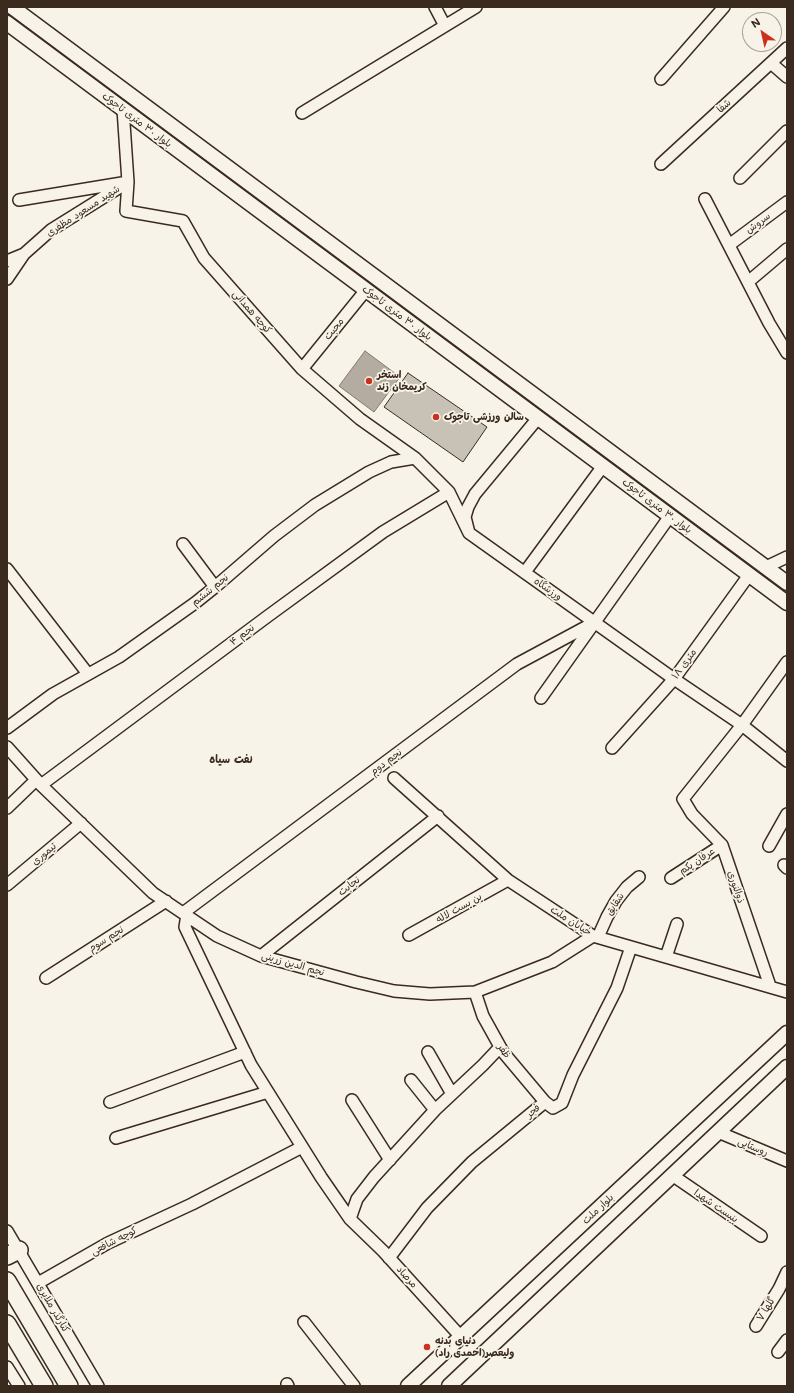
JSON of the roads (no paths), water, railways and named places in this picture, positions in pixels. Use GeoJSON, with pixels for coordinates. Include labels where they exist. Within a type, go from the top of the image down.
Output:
{"type":"FeatureCollection","features":[{"type":"Feature","properties":{"kind":"highway"},"geometry":{"type":"LineString","coordinates":[[7,1281],[69,1386]]}},
{"type":"Feature","properties":{"kind":"highway"},"geometry":{"type":"LineString","coordinates":[[7,1324],[44,1386]]}},
{"type":"Feature","properties":{"kind":"main road","name":"بلوار ۳۰ متری تاجوک"},"geometry":{"type":"LineString","coordinates":[[12,7],[787,583]]}},
{"type":"Feature","properties":{"kind":"main road","name":"بلوار ۳۰ متری تاجوک"},"geometry":{"type":"LineString","coordinates":[[7,23],[787,603]]}},
{"type":"Feature","properties":{"kind":"main road","name":"بلوار ملت"},"geometry":{"type":"LineString","coordinates":[[408,1386],[787,1033]]}},
{"type":"Feature","properties":{"kind":"main road"},"geometry":{"type":"LineString","coordinates":[[449,1386],[787,1067]]}},
{"type":"Feature","properties":{"kind":"street"},"geometry":{"type":"LineString","coordinates":[[434,7],[445,26]]}},
{"type":"Feature","properties":{"kind":"street"},"geometry":{"type":"LineString","coordinates":[[302,113],[476,7]]}},
{"type":"Feature","properties":{"kind":"street"},"geometry":{"type":"LineString","coordinates":[[661,80],[724,7]]}},
{"type":"Feature","properties":{"kind":"street","name":"شفا"},"geometry":{"type":"LineString","coordinates":[[661,164],[787,48]]}},
{"type":"Feature","properties":{"kind":"street"},"geometry":{"type":"LineString","coordinates":[[771,63],[787,78]]}},
{"type":"Feature","properties":{"kind":"street","name":"شهید مسعود مظفری"},"geometry":{"type":"LineString","coordinates":[[7,279],[24,254],[51,230],[128,182],[123,109]]}},
{"type":"Feature","properties":{"kind":"street"},"geometry":{"type":"LineString","coordinates":[[740,178],[787,131]]}},
{"type":"Feature","properties":{"kind":"street"},"geometry":{"type":"LineString","coordinates":[[19,200],[128,182]]}},
{"type":"Feature","properties":{"kind":"street","name":"کوچه همدانی"},"geometry":{"type":"LineString","coordinates":[[128,182],[126,212],[183,221],[204,258],[302,369],[360,419],[414,458],[449,492],[469,533]]}},
{"type":"Feature","properties":{"kind":"street"},"geometry":{"type":"LineString","coordinates":[[705,199],[769,324],[787,352]]}},
{"type":"Feature","properties":{"kind":"street","name":"سروش"},"geometry":{"type":"LineString","coordinates":[[729,245],[787,202]]}},
{"type":"Feature","properties":{"kind":"street"},"geometry":{"type":"LineString","coordinates":[[748,282],[787,250]]}},
{"type":"Feature","properties":{"kind":"street"},"geometry":{"type":"LineString","coordinates":[[7,261],[24,254]]}},
{"type":"Feature","properties":{"kind":"street","name":"محبت"},"geometry":{"type":"LineString","coordinates":[[302,369],[366,290]]}},
{"type":"Feature","properties":{"kind":"street"},"geometry":{"type":"LineString","coordinates":[[469,533],[465,517],[468,507],[475,494],[538,418]]}},
{"type":"Feature","properties":{"kind":"street","name":"نجم ششم"},"geometry":{"type":"LineString","coordinates":[[7,728],[53,694],[119,657],[215,587],[274,536],[315,505],[369,472],[392,462],[414,458]]}},
{"type":"Feature","properties":{"kind":"street"},"geometry":{"type":"LineString","coordinates":[[525,572],[603,466]]}},
{"type":"Feature","properties":{"kind":"street","name":"نجم ۴"},"geometry":{"type":"LineString","coordinates":[[7,808],[38,783],[383,532],[449,492]]}},
{"type":"Feature","properties":{"kind":"street"},"geometry":{"type":"LineString","coordinates":[[541,698],[670,516]]}},
{"type":"Feature","properties":{"kind":"street","name":"ورزشگاه"},"geometry":{"type":"LineString","coordinates":[[469,533],[674,679],[742,725],[787,761]]}},
{"type":"Feature","properties":{"kind":"street"},"geometry":{"type":"LineString","coordinates":[[183,544],[215,587]]}},
{"type":"Feature","properties":{"kind":"street"},"geometry":{"type":"LineString","coordinates":[[766,567],[787,557]]}},
{"type":"Feature","properties":{"kind":"street"},"geometry":{"type":"LineString","coordinates":[[7,569],[88,674]]}},
{"type":"Feature","properties":{"kind":"street","name":"۱۸ متری"},"geometry":{"type":"LineString","coordinates":[[612,748],[674,679],[749,575]]}},
{"type":"Feature","properties":{"kind":"street","name":"نجم دوم"},"geometry":{"type":"LineString","coordinates":[[185,914],[517,664],[595,622]]}},
{"type":"Feature","properties":{"kind":"street"},"geometry":{"type":"LineString","coordinates":[[742,725],[787,662]]}},
{"type":"Feature","properties":{"kind":"street","name":"ذوالنوری"},"geometry":{"type":"LineString","coordinates":[[742,725],[683,799],[692,814],[722,845],[770,986]]}},
{"type":"Feature","properties":{"kind":"street","name":"نجم الدین زرینی"},"geometry":{"type":"LineString","coordinates":[[7,747],[38,783],[153,893],[217,936],[260,956],[394,991],[430,994],[475,992],[552,962],[596,936]]}},
{"type":"Feature","properties":{"kind":"street","name":"خیابان ملت"},"geometry":{"type":"LineString","coordinates":[[394,778],[508,880],[596,936],[787,992]]}},
{"type":"Feature","properties":{"kind":"street"},"geometry":{"type":"LineString","coordinates":[[769,846],[787,814]]}},
{"type":"Feature","properties":{"kind":"street","name":"نجابت"},"geometry":{"type":"LineString","coordinates":[[260,956],[438,816]]}},
{"type":"Feature","properties":{"kind":"street","name":"تیموری"},"geometry":{"type":"LineString","coordinates":[[7,885],[80,823]]}},
{"type":"Feature","properties":{"kind":"street","name":"عرفان یکم"},"geometry":{"type":"LineString","coordinates":[[671,878],[722,845]]}},
{"type":"Feature","properties":{"kind":"street","name":"شقایق"},"geometry":{"type":"LineString","coordinates":[[596,936],[616,901],[627,887],[639,877]]}},
{"type":"Feature","properties":{"kind":"street","name":"بن بست لاله"},"geometry":{"type":"LineString","coordinates":[[409,935],[508,880]]}},
{"type":"Feature","properties":{"kind":"street","name":"نجم سوم"},"geometry":{"type":"LineString","coordinates":[[46,978],[166,901]]}},
{"type":"Feature","properties":{"kind":"street","name":"مرصاد"},"geometry":{"type":"LineString","coordinates":[[185,914],[185,927],[245,1052],[321,1177],[350,1220],[389,1258],[460,1337]]}},
{"type":"Feature","properties":{"kind":"street"},"geometry":{"type":"LineString","coordinates":[[666,957],[677,924]]}},
{"type":"Feature","properties":{"kind":"street","name":"فجر"},"geometry":{"type":"LineString","coordinates":[[389,1258],[427,1208],[472,1162],[545,1102],[553,1108],[562,1103],[573,1075],[617,988],[631,947]]}},
{"type":"Feature","properties":{"kind":"street","name":"ظفر"},"geometry":{"type":"LineString","coordinates":[[475,992],[483,1016],[503,1052],[545,1102]]}},
{"type":"Feature","properties":{"kind":"street"},"geometry":{"type":"LineString","coordinates":[[350,1220],[357,1199],[374,1177],[435,1110],[500,1047]]}},
{"type":"Feature","properties":{"kind":"street"},"geometry":{"type":"LineString","coordinates":[[110,1102],[245,1052]]}},
{"type":"Feature","properties":{"kind":"street"},"geometry":{"type":"LineString","coordinates":[[428,1052],[452,1094]]}},
{"type":"Feature","properties":{"kind":"street"},"geometry":{"type":"LineString","coordinates":[[411,1080],[435,1110]]}},
{"type":"Feature","properties":{"kind":"street"},"geometry":{"type":"LineString","coordinates":[[116,1138],[268,1092]]}},
{"type":"Feature","properties":{"kind":"street"},"geometry":{"type":"LineString","coordinates":[[352,1100],[390,1160]]}},
{"type":"Feature","properties":{"kind":"street","name":"روستایی"},"geometry":{"type":"LineString","coordinates":[[718,1132],[787,1161]]}},
{"type":"Feature","properties":{"kind":"street","name":"کوچه شافعی"},"geometry":{"type":"LineString","coordinates":[[38,1284],[108,1243],[192,1204],[302,1147]]}},
{"type":"Feature","properties":{"kind":"street","name":"بنبست شهدا"},"geometry":{"type":"LineString","coordinates":[[672,1175],[761,1236]]}},
{"type":"Feature","properties":{"kind":"street","name":"کنارگذر ملایری"},"geometry":{"type":"LineString","coordinates":[[7,1231],[13,1253],[38,1284],[98,1386]]}},
{"type":"Feature","properties":{"kind":"street","name":"گلها ۷"},"geometry":{"type":"LineString","coordinates":[[756,1326],[779,1289],[787,1272]]}},
{"type":"Feature","properties":{"kind":"street"},"geometry":{"type":"LineString","coordinates":[[304,1322],[354,1386]]}},
{"type":"Feature","properties":{"kind":"street"},"geometry":{"type":"LineString","coordinates":[[778,1352],[787,1340]]}},
{"type":"Feature","properties":{"kind":"street"},"geometry":{"type":"LineString","coordinates":[[7,1367],[19,1386]]}},
{"type":"Feature","properties":{"kind":"place","name":"استخر کریمخان زند"},"geometry":{"type":"Point","coordinates":[369,381]}},
{"type":"Feature","properties":{"kind":"place","name":"سالن ورزشی تاجوک"},"geometry":{"type":"Point","coordinates":[436,417]}},
{"type":"Feature","properties":{"kind":"place","name":"دنیای بدنه ولیعصر(احمدی راد)"},"geometry":{"type":"Point","coordinates":[427,1347]}},
{"type":"Feature","properties":{"kind":"district","name":"نفت سیاه"},"geometry":{"type":"Point","coordinates":[231,760]}}]}
